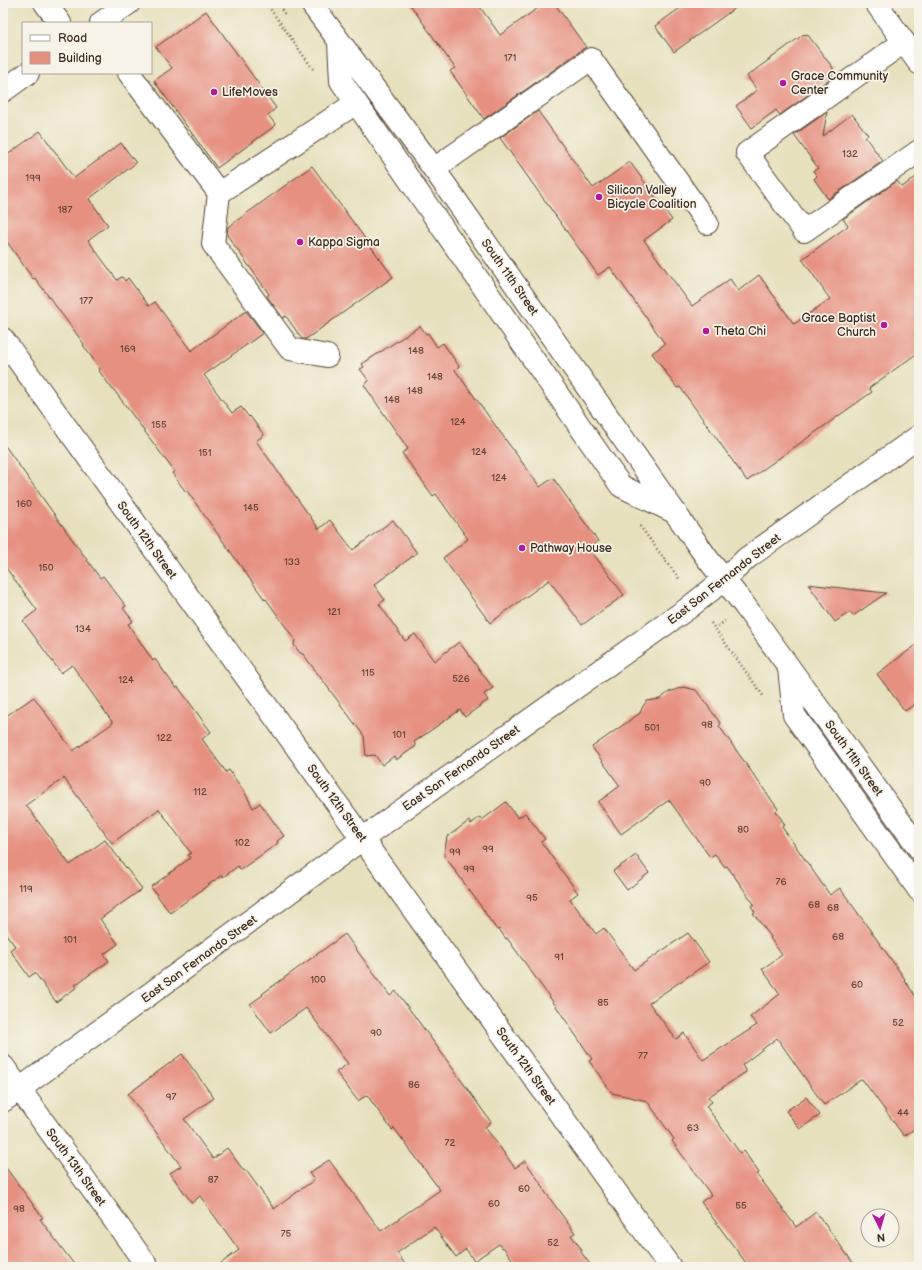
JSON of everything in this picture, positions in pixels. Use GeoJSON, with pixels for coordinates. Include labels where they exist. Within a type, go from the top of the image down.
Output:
{"type":"FeatureCollection","features":[{"type":"Feature","properties":{"kind":"street"},"geometry":{"type":"LineString","coordinates":[[46,3],[59,22]]}},
{"type":"Feature","properties":{"kind":"street"},"geometry":{"type":"LineString","coordinates":[[102,22],[129,3]]}},
{"type":"Feature","properties":{"kind":"street","name":"South 11th Street"},"geometry":{"type":"LineString","coordinates":[[311,3],[339,43],[434,169],[707,558],[725,579],[919,848]]}},
{"type":"Feature","properties":{"kind":"street"},"geometry":{"type":"LineString","coordinates":[[876,3],[919,63]]}},
{"type":"Feature","properties":{"kind":"street"},"geometry":{"type":"LineString","coordinates":[[904,42],[747,153],[804,231],[919,151]]}},
{"type":"Feature","properties":{"kind":"street"},"geometry":{"type":"LineString","coordinates":[[339,43],[341,81]]}},
{"type":"Feature","properties":{"kind":"street"},"geometry":{"type":"LineString","coordinates":[[434,169],[591,59],[707,224]]}},
{"type":"Feature","properties":{"kind":"street"},"geometry":{"type":"LineString","coordinates":[[3,91],[27,74]]}},
{"type":"Feature","properties":{"kind":"street"},"geometry":{"type":"LineString","coordinates":[[130,74],[219,194],[212,244],[290,349],[327,356]]}},
{"type":"Feature","properties":{"kind":"street","name":"South 11th Street"},"geometry":{"type":"LineString","coordinates":[[341,81],[621,486],[676,513]]}},
{"type":"Feature","properties":{"kind":"street"},"geometry":{"type":"LineString","coordinates":[[219,194],[356,103]]}},
{"type":"Feature","properties":{"kind":"street","name":"South 12th Street"},"geometry":{"type":"LineString","coordinates":[[3,339],[670,1267]]}},
{"type":"Feature","properties":{"kind":"street","name":"East San Fernando Street"},"geometry":{"type":"LineString","coordinates":[[11,1095],[363,839],[672,620],[725,579],[747,558],[919,436]]}},
{"type":"Feature","properties":{"kind":"street"},"geometry":{"type":"LineString","coordinates":[[790,668],[794,715]]}},
{"type":"Feature","properties":{"kind":"street","name":"South 11th Street"},"geometry":{"type":"LineString","coordinates":[[794,715],[919,890]]}},
{"type":"Feature","properties":{"kind":"street","name":"South 13th Street"},"geometry":{"type":"LineString","coordinates":[[3,1066],[11,1095],[148,1267]]}},
{"type":"Feature","properties":{"kind":"path"},"geometry":{"type":"LineString","coordinates":[[266,3],[319,78],[341,81]]}},
{"type":"Feature","properties":{"kind":"path"},"geometry":{"type":"LineString","coordinates":[[721,638],[766,700],[794,715]]}},
{"type":"Feature","properties":{"kind":"building"},"geometry":{"type":"Polygon","coordinates":[[[409,3],[477,3],[500,35],[545,3],[554,3],[586,47],[484,119],[450,71],[455,68],[409,3]]]}},
{"type":"Feature","properties":{"kind":"building"},"geometry":{"type":"Polygon","coordinates":[[[687,3],[742,3],[674,52],[655,26],[687,3]]]}},
{"type":"Feature","properties":{"kind":"building","name":"LifeMoves"},"geometry":{"type":"Polygon","coordinates":[[[206,11],[276,108],[268,115],[276,125],[217,168],[154,81],[172,68],[156,47],[206,11]]]}},
{"type":"Feature","properties":{"kind":"building","name":"Grace Community Center"},"geometry":{"type":"Polygon","coordinates":[[[804,34],[807,34],[833,68],[831,78],[780,115],[776,110],[752,128],[736,106],[757,90],[747,76],[804,34]]]}},
{"type":"Feature","properties":{"kind":"building"},"geometry":{"type":"Polygon","coordinates":[[[538,111],[593,188],[630,162],[672,220],[644,240],[692,306],[730,279],[738,291],[759,275],[794,324],[830,299],[802,259],[848,226],[843,219],[897,181],[902,187],[919,175],[919,352],[869,388],[872,392],[747,481],[680,387],[677,388],[652,353],[665,344],[610,267],[598,275],[500,138],[538,111]]]}},
{"type":"Feature","properties":{"kind":"building"},"geometry":{"type":"Polygon","coordinates":[[[827,112],[823,136],[852,114],[868,135],[865,137],[883,161],[828,199],[814,179],[817,176],[813,171],[818,168],[794,135],[827,112]]]}},
{"type":"Feature","properties":{"kind":"building"},"geometry":{"type":"Polygon","coordinates":[[[40,131],[74,178],[121,143],[136,163],[89,199],[108,225],[88,240],[117,280],[122,277],[125,281],[128,278],[149,306],[155,302],[191,351],[246,311],[263,333],[204,375],[232,413],[241,407],[249,417],[250,416],[264,435],[256,441],[319,529],[330,520],[353,550],[393,520],[417,553],[374,585],[385,600],[379,604],[405,641],[415,634],[434,661],[459,642],[493,688],[484,694],[488,700],[465,717],[460,710],[414,742],[416,746],[396,760],[394,756],[382,765],[375,755],[366,756],[364,736],[303,654],[300,653],[294,645],[295,640],[266,599],[265,600],[187,491],[186,492],[172,473],[174,471],[99,371],[100,369],[83,345],[84,344],[35,278],[33,279],[3,236],[3,158],[40,131]]]}},
{"type":"Feature","properties":{"kind":"building","name":"Kappa Sigma"},"geometry":{"type":"Polygon","coordinates":[[[312,166],[393,277],[306,339],[302,339],[286,316],[283,318],[267,296],[269,294],[227,235],[228,227],[312,166]]]}},
{"type":"Feature","properties":{"kind":"building"},"geometry":{"type":"Polygon","coordinates":[[[420,326],[426,334],[428,333],[437,347],[443,343],[459,366],[455,370],[540,487],[553,478],[598,541],[589,548],[624,595],[582,625],[549,580],[490,623],[443,558],[468,539],[436,494],[433,496],[402,453],[408,449],[364,385],[369,381],[360,369],[364,367],[362,364],[420,326]]]}},
{"type":"Feature","properties":{"kind":"building"},"geometry":{"type":"Polygon","coordinates":[[[3,443],[100,578],[103,576],[126,606],[123,608],[133,621],[128,624],[153,661],[155,659],[176,688],[178,687],[211,732],[202,739],[226,772],[229,770],[245,793],[253,808],[260,803],[284,836],[277,841],[278,843],[240,870],[238,866],[223,877],[222,875],[170,913],[151,887],[190,858],[188,855],[191,853],[159,809],[112,843],[64,778],[26,805],[70,865],[105,840],[142,889],[100,919],[118,944],[104,954],[109,961],[75,985],[77,987],[56,1002],[35,973],[29,977],[10,950],[15,946],[3,930],[3,718],[34,697],[73,751],[113,723],[72,665],[61,673],[23,621],[37,610],[3,564],[3,443]]]}},
{"type":"Feature","properties":{"kind":"building"},"geometry":{"type":"Polygon","coordinates":[[[808,584],[886,593],[853,616],[850,612],[835,622],[808,584]]]}},
{"type":"Feature","properties":{"kind":"building"},"geometry":{"type":"Polygon","coordinates":[[[919,643],[919,701],[905,711],[877,674],[919,643]]]}},
{"type":"Feature","properties":{"kind":"building"},"geometry":{"type":"Polygon","coordinates":[[[683,687],[696,690],[721,724],[719,726],[778,809],[776,811],[785,825],[782,827],[830,895],[840,888],[919,1001],[919,1126],[904,1136],[862,1079],[824,1105],[777,1038],[742,1065],[746,1072],[708,1097],[712,1102],[706,1106],[740,1153],[744,1151],[759,1173],[757,1174],[796,1227],[816,1212],[856,1267],[749,1267],[701,1202],[711,1195],[672,1141],[674,1139],[647,1101],[612,1093],[589,1061],[592,1059],[556,1006],[507,938],[506,939],[499,929],[497,930],[444,855],[447,837],[469,821],[471,824],[480,817],[482,820],[506,802],[518,818],[525,813],[545,839],[541,842],[578,893],[570,899],[596,934],[604,928],[634,970],[688,933],[709,962],[649,1003],[676,1039],[684,1033],[703,1060],[757,1025],[750,1017],[780,994],[762,969],[782,955],[753,913],[755,912],[751,906],[754,904],[727,866],[725,867],[715,854],[710,857],[669,800],[621,834],[598,802],[620,786],[592,747],[640,713],[647,701],[660,699],[669,692],[683,687]]]}},
{"type":"Feature","properties":{"kind":"building"},"geometry":{"type":"Polygon","coordinates":[[[636,855],[649,873],[627,890],[613,871],[636,855]]]}},
{"type":"Feature","properties":{"kind":"building"},"geometry":{"type":"Polygon","coordinates":[[[345,934],[390,996],[396,991],[438,1048],[491,1122],[485,1127],[515,1168],[525,1161],[575,1233],[571,1235],[592,1267],[518,1267],[499,1244],[474,1261],[466,1249],[456,1257],[434,1227],[397,1253],[407,1267],[216,1267],[239,1250],[200,1196],[192,1203],[170,1173],[181,1166],[128,1094],[182,1054],[214,1098],[184,1119],[213,1159],[227,1148],[244,1171],[246,1170],[274,1209],[314,1180],[309,1173],[329,1160],[381,1231],[440,1190],[394,1128],[392,1130],[367,1095],[358,1101],[336,1072],[348,1064],[306,1008],[271,1033],[250,1004],[345,934]]]}},
{"type":"Feature","properties":{"kind":"building"},"geometry":{"type":"Polygon","coordinates":[[[806,1097],[820,1115],[800,1129],[786,1111],[806,1097]]]}},
{"type":"Feature","properties":{"kind":"building"},"geometry":{"type":"Polygon","coordinates":[[[3,1164],[43,1218],[40,1219],[76,1267],[3,1267],[3,1164]]]}},
{"type":"Feature","properties":{"kind":"place","name":"Grace Community Center"},"geometry":{"type":"Point","coordinates":[783,83]}},
{"type":"Feature","properties":{"kind":"place","name":"LifeMoves"},"geometry":{"type":"Point","coordinates":[214,92]}},
{"type":"Feature","properties":{"kind":"place","name":"Silicon Valley Bicycle Coalition"},"geometry":{"type":"Point","coordinates":[599,197]}},
{"type":"Feature","properties":{"kind":"place","name":"Kappa Sigma"},"geometry":{"type":"Point","coordinates":[300,242]}},
{"type":"Feature","properties":{"kind":"place","name":"Grace Baptist Church"},"geometry":{"type":"Point","coordinates":[884,325]}},
{"type":"Feature","properties":{"kind":"place","name":"Theta Chi"},"geometry":{"type":"Point","coordinates":[706,331]}},
{"type":"Feature","properties":{"kind":"place","name":"Pathway House"},"geometry":{"type":"Point","coordinates":[522,548]}}]}
